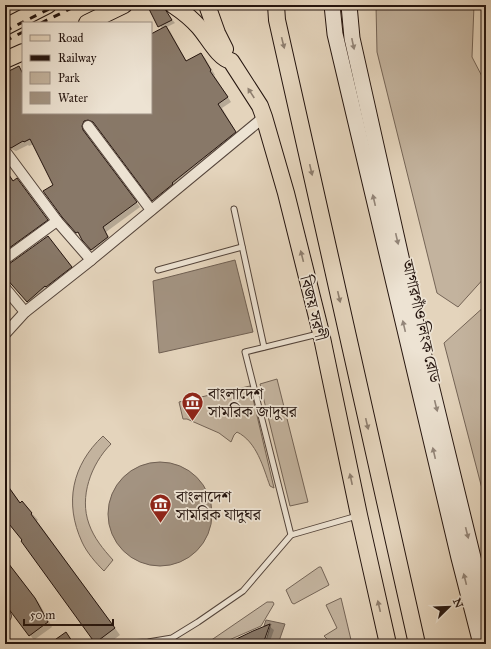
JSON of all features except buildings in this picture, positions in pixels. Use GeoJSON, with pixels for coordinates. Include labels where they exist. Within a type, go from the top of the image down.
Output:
{"type":"FeatureCollection","features":[{"type":"Feature","properties":{"kind":"main road"},"geometry":{"type":"LineString","coordinates":[[5,27],[48,5]]}},
{"type":"Feature","properties":{"kind":"main road"},"geometry":{"type":"LineString","coordinates":[[92,22],[107,19],[124,5]]}},
{"type":"Feature","properties":{"kind":"main road","name":"বিজয় সরণী"},"geometry":{"type":"LineString","coordinates":[[173,5],[198,26],[223,58],[231,61],[260,106],[264,117],[286,193],[321,333],[388,644]]}},
{"type":"Feature","properties":{"kind":"main road"},"geometry":{"type":"LineString","coordinates":[[207,5],[217,33],[231,61]]}},
{"type":"Feature","properties":{"kind":"main road","name":"বিজয় সরণী"},"geometry":{"type":"LineString","coordinates":[[271,5],[276,12],[416,644]]}},
{"type":"Feature","properties":{"kind":"main road","name":"আগারগাঁও লিংক রোড"},"geometry":{"type":"LineString","coordinates":[[332,5],[335,34],[459,558],[481,644]]}},
{"type":"Feature","properties":{"kind":"main road","name":"আগারগাঁও লিংক রোড"},"geometry":{"type":"LineString","coordinates":[[349,5],[352,38],[414,315],[486,611]]}},
{"type":"Feature","properties":{"kind":"main road"},"geometry":{"type":"LineString","coordinates":[[5,60],[22,52]]}},
{"type":"Feature","properties":{"kind":"street"},"geometry":{"type":"LineString","coordinates":[[5,334],[25,312],[91,260],[264,117]]}},
{"type":"Feature","properties":{"kind":"street"},"geometry":{"type":"LineString","coordinates":[[88,126],[151,210]]}},
{"type":"Feature","properties":{"kind":"street"},"geometry":{"type":"LineString","coordinates":[[5,152],[57,221],[91,260]]}},
{"type":"Feature","properties":{"kind":"street"},"geometry":{"type":"LineString","coordinates":[[5,259],[57,221]]}},
{"type":"Feature","properties":{"kind":"street"},"geometry":{"type":"LineString","coordinates":[[5,288],[25,312]]}},
{"type":"Feature","properties":{"kind":"lane"},"geometry":{"type":"LineString","coordinates":[[234,209],[264,347]]}},
{"type":"Feature","properties":{"kind":"lane"},"geometry":{"type":"LineString","coordinates":[[158,270],[242,247]]}},
{"type":"Feature","properties":{"kind":"lane"},"geometry":{"type":"LineString","coordinates":[[291,535],[245,352],[321,333]]}},
{"type":"Feature","properties":{"kind":"lane"},"geometry":{"type":"LineString","coordinates":[[125,643],[148,642],[172,638],[243,591],[291,535],[359,515]]}},
{"type":"Feature","properties":{"kind":"green space"},"geometry":{"type":"Polygon","coordinates":[[[376,5],[474,5],[472,57],[486,84],[486,276],[458,307],[437,293],[377,52],[376,5]]]}},
{"type":"Feature","properties":{"kind":"green space"},"geometry":{"type":"Polygon","coordinates":[[[486,305],[486,504],[444,343],[486,305]]]}},
{"type":"Feature","properties":{"kind":"green space"},"geometry":{"type":"Polygon","coordinates":[[[277,379],[308,502],[290,506],[260,384],[277,379]]]}},
{"type":"Feature","properties":{"kind":"green space"},"geometry":{"type":"Polygon","coordinates":[[[250,386],[274,488],[270,486],[262,463],[254,448],[244,436],[237,432],[231,442],[219,433],[187,419],[183,419],[179,402],[250,386]]]}},
{"type":"Feature","properties":{"kind":"green space"},"geometry":{"type":"Polygon","coordinates":[[[103,436],[111,444],[98,461],[93,471],[86,492],[85,503],[86,514],[93,534],[113,560],[104,571],[84,546],[76,527],[73,513],[74,485],[78,472],[92,447],[103,436]]]}},
{"type":"Feature","properties":{"kind":"green space"},"geometry":{"type":"Polygon","coordinates":[[[321,567],[329,585],[294,604],[292,603],[286,590],[321,567]]]}},
{"type":"Feature","properties":{"kind":"green space"},"geometry":{"type":"Polygon","coordinates":[[[341,598],[352,644],[332,644],[324,636],[337,628],[326,605],[341,598]]]}},
{"type":"Feature","properties":{"kind":"green space"},"geometry":{"type":"Polygon","coordinates":[[[267,602],[273,602],[274,604],[261,626],[220,644],[210,641],[267,602]]]}},
{"type":"Feature","properties":{"kind":"water"},"geometry":{"type":"Polygon","coordinates":[[[235,260],[253,332],[159,353],[153,281],[235,260]]]}},
{"type":"Feature","properties":{"kind":"water"},"geometry":{"type":"Polygon","coordinates":[[[160,462],[180,466],[197,477],[208,494],[212,514],[208,534],[197,551],[180,562],[160,566],[140,562],[123,551],[112,534],[108,514],[112,494],[123,477],[140,466],[160,462]]]}},
{"type":"Feature","properties":{"kind":"water"},"geometry":{"type":"Polygon","coordinates":[[[266,620],[285,624],[278,644],[265,644],[271,624],[264,626],[266,620]]]}},
{"type":"Feature","properties":{"kind":"railway"},"geometry":{"type":"LineString","coordinates":[[23,22],[57,5]]}},
{"type":"Feature","properties":{"kind":"railway"},"geometry":{"type":"LineString","coordinates":[[43,22],[78,5]]}},
{"type":"Feature","properties":{"kind":"railway"},"geometry":{"type":"LineString","coordinates":[[5,31],[22,22]]}},
{"type":"Feature","properties":{"kind":"railway"},"geometry":{"type":"LineString","coordinates":[[5,41],[22,32]]}},
{"type":"Feature","properties":{"kind":"place","name":"বাংলাদেশ সামরিক জাদুঘর"},"geometry":{"type":"Point","coordinates":[192,422]}},
{"type":"Feature","properties":{"kind":"place","name":"বাংলাদেশ সামরিক যাদুঘর"},"geometry":{"type":"Point","coordinates":[160,524]}}]}
